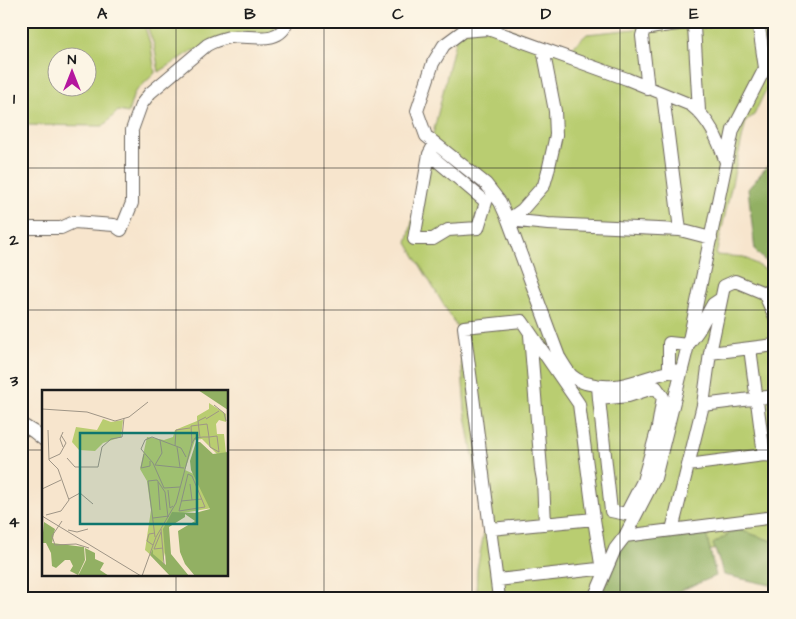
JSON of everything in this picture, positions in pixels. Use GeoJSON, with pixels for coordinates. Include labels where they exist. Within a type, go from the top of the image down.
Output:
{"type":"FeatureCollection","features":[{"type":"Feature","properties":{"kind":"street"},"geometry":{"type":"LineString","coordinates":[[21,228],[60,228],[74,222],[114,224],[121,230],[132,203],[132,130],[141,105],[150,93],[207,45],[230,37],[267,38],[276,36],[286,27],[288,21]]}},
{"type":"Feature","properties":{"kind":"street"},"geometry":{"type":"LineString","coordinates":[[648,89],[642,36],[644,29],[662,24],[714,21]]}},
{"type":"Feature","properties":{"kind":"street"},"geometry":{"type":"LineString","coordinates":[[758,21],[765,68]]}},
{"type":"Feature","properties":{"kind":"street"},"geometry":{"type":"LineString","coordinates":[[694,26],[699,111]]}},
{"type":"Feature","properties":{"kind":"street"},"geometry":{"type":"LineString","coordinates":[[432,149],[414,239],[433,239],[448,230],[478,228],[486,202],[432,149],[417,111],[433,63],[444,45],[463,31],[488,29],[627,79],[691,105],[699,111],[714,131],[726,162]]}},
{"type":"Feature","properties":{"kind":"street"},"geometry":{"type":"LineString","coordinates":[[508,220],[522,210],[544,185],[556,134],[555,111],[543,50]]}},
{"type":"Feature","properties":{"kind":"street"},"geometry":{"type":"LineString","coordinates":[[688,345],[733,130],[775,52]]}},
{"type":"Feature","properties":{"kind":"street"},"geometry":{"type":"LineString","coordinates":[[663,95],[680,230]]}},
{"type":"Feature","properties":{"kind":"street"},"geometry":{"type":"LineString","coordinates":[[432,149],[486,184],[500,202],[559,357],[572,376],[583,383],[612,387],[629,385],[674,371]]}},
{"type":"Feature","properties":{"kind":"street"},"geometry":{"type":"LineString","coordinates":[[508,220],[548,224],[680,230],[711,238]]}},
{"type":"Feature","properties":{"kind":"street"},"geometry":{"type":"LineString","coordinates":[[672,530],[703,405],[710,353],[724,286],[736,281],[764,293],[775,302]]}},
{"type":"Feature","properties":{"kind":"street"},"geometry":{"type":"LineString","coordinates":[[764,293],[775,317]]}},
{"type":"Feature","properties":{"kind":"street"},"geometry":{"type":"LineString","coordinates":[[594,598],[615,549],[625,536],[655,478],[674,371],[714,304],[721,298]]}},
{"type":"Feature","properties":{"kind":"street"},"geometry":{"type":"LineString","coordinates":[[499,598],[492,530],[464,327],[522,321],[579,404],[594,519],[604,571]]}},
{"type":"Feature","properties":{"kind":"street"},"geometry":{"type":"LineString","coordinates":[[530,333],[545,524]]}},
{"type":"Feature","properties":{"kind":"street"},"geometry":{"type":"LineString","coordinates":[[674,371],[669,343],[688,345]]}},
{"type":"Feature","properties":{"kind":"street"},"geometry":{"type":"LineString","coordinates":[[710,353],[775,345]]}},
{"type":"Feature","properties":{"kind":"street"},"geometry":{"type":"LineString","coordinates":[[688,465],[770,455],[756,399],[750,348]]}},
{"type":"Feature","properties":{"kind":"street"},"geometry":{"type":"LineString","coordinates":[[598,386],[599,399],[611,511],[626,514],[643,481],[658,427],[663,397],[656,387],[628,396],[599,399]]}},
{"type":"Feature","properties":{"kind":"street"},"geometry":{"type":"LineString","coordinates":[[703,405],[775,396]]}},
{"type":"Feature","properties":{"kind":"street"},"geometry":{"type":"LineString","coordinates":[[21,424],[42,438]]}},
{"type":"Feature","properties":{"kind":"street"},"geometry":{"type":"LineString","coordinates":[[625,536],[775,517]]}},
{"type":"Feature","properties":{"kind":"street"},"geometry":{"type":"LineString","coordinates":[[492,530],[594,519]]}},
{"type":"Feature","properties":{"kind":"street"},"geometry":{"type":"LineString","coordinates":[[497,580],[604,571]]}},
{"type":"Feature","properties":{"kind":"green space"},"geometry":{"type":"Polygon","coordinates":[[[21,21],[143,21],[151,46],[155,73],[134,93],[128,113],[118,111],[103,126],[21,125],[21,21]]]}},
{"type":"Feature","properties":{"kind":"green space"},"geometry":{"type":"Polygon","coordinates":[[[145,21],[284,21],[272,34],[192,51],[159,72],[154,45],[145,21]]]}},
{"type":"Feature","properties":{"kind":"green space"},"geometry":{"type":"Polygon","coordinates":[[[470,21],[486,21],[570,50],[587,34],[635,29],[642,22],[775,21],[775,70],[754,115],[746,121],[716,255],[744,257],[775,275],[775,541],[622,563],[606,598],[476,598],[477,569],[485,527],[465,410],[459,331],[407,243],[459,25],[470,21]]]}},
{"type":"Feature","properties":{"kind":"green space"},"geometry":{"type":"Polygon","coordinates":[[[775,153],[775,270],[755,251],[748,189],[774,158],[775,153]]]}},
{"type":"Feature","properties":{"kind":"green space"},"geometry":{"type":"Polygon","coordinates":[[[737,529],[775,542],[775,586],[724,575],[713,544],[737,529]]]}},
{"type":"Feature","properties":{"kind":"green space"},"geometry":{"type":"Polygon","coordinates":[[[706,533],[716,576],[662,598],[599,598],[626,540],[678,538],[706,533]]]}}]}
